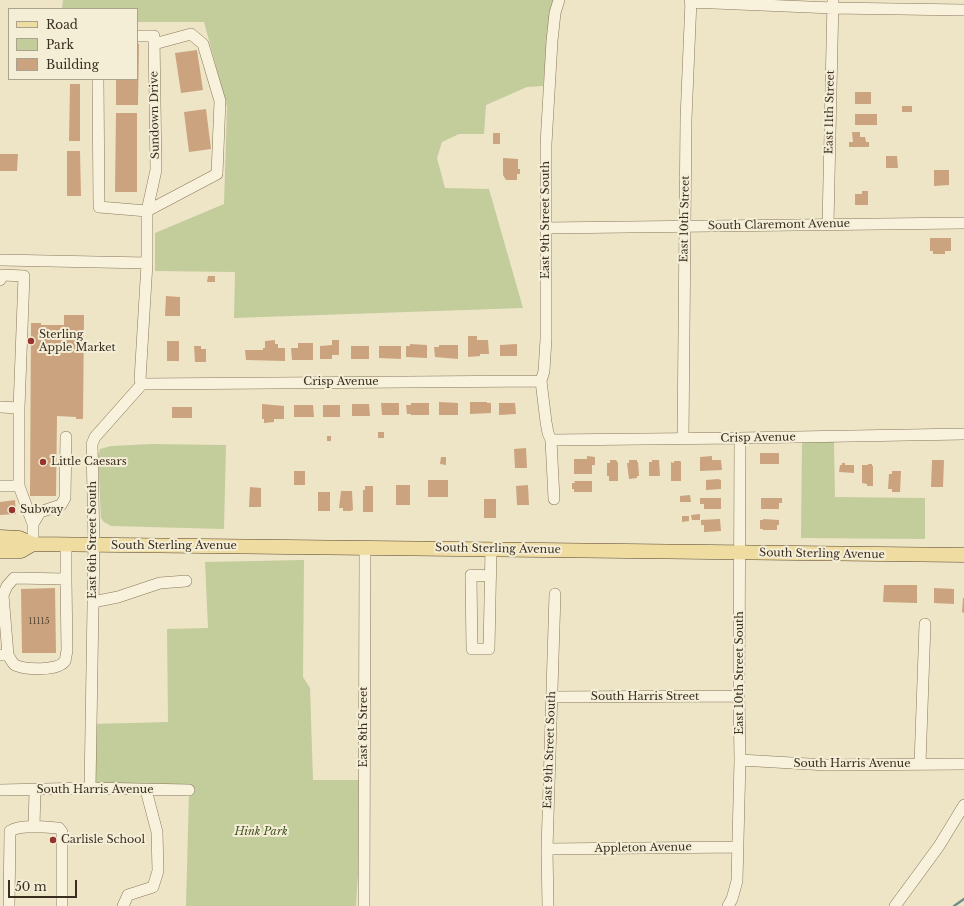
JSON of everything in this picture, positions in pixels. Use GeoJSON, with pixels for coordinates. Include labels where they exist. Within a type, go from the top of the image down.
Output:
{"type":"FeatureCollection","features":[{"type":"Feature","properties":{"kind":"main road","name":"South Sterling Avenue"},"geometry":{"type":"LineString","coordinates":[[4,535],[19,538],[33,544],[66,545],[365,547],[964,556]]}},
{"type":"Feature","properties":{"kind":"main road","name":"South Sterling Avenue"},"geometry":{"type":"LineString","coordinates":[[2,553],[21,551],[33,544]]}},
{"type":"Feature","properties":{"kind":"street","name":"East 9th Street South"},"geometry":{"type":"LineString","coordinates":[[554,499],[551,440],[546,422],[541,380],[544,371],[546,339],[546,144],[552,41],[555,13],[559,0]]}},
{"type":"Feature","properties":{"kind":"street"},"geometry":{"type":"LineString","coordinates":[[690,1],[833,4],[964,10]]}},
{"type":"Feature","properties":{"kind":"street","name":"East 10th Street"},"geometry":{"type":"LineString","coordinates":[[683,439],[686,119],[690,1]]}},
{"type":"Feature","properties":{"kind":"street","name":"East 11th Street"},"geometry":{"type":"LineString","coordinates":[[828,224],[833,4]]}},
{"type":"Feature","properties":{"kind":"street"},"geometry":{"type":"LineString","coordinates":[[98,80],[99,207],[147,211],[217,174],[220,101],[203,44],[191,34],[154,44],[154,36],[138,36]]}},
{"type":"Feature","properties":{"kind":"street","name":"Sundown Drive"},"geometry":{"type":"LineString","coordinates":[[147,264],[147,211],[156,170],[154,44]]}},
{"type":"Feature","properties":{"kind":"street","name":"South Claremont Avenue"},"geometry":{"type":"LineString","coordinates":[[545,228],[964,223]]}},
{"type":"Feature","properties":{"kind":"street"},"geometry":{"type":"LineString","coordinates":[[0,260],[147,264],[140,380],[142,384]]}},
{"type":"Feature","properties":{"kind":"street"},"geometry":{"type":"LineString","coordinates":[[25,261],[19,408],[19,486],[33,524],[33,544]]}},
{"type":"Feature","properties":{"kind":"street"},"geometry":{"type":"LineString","coordinates":[[0,280],[3,275],[24,276]]}},
{"type":"Feature","properties":{"kind":"street","name":"Crisp Avenue"},"geometry":{"type":"LineString","coordinates":[[142,384],[541,380]]}},
{"type":"Feature","properties":{"kind":"street","name":"East 6th Street South"},"geometry":{"type":"LineString","coordinates":[[90,788],[94,545],[92,444],[95,437],[142,384]]}},
{"type":"Feature","properties":{"kind":"street"},"geometry":{"type":"LineString","coordinates":[[0,407],[19,408]]}},
{"type":"Feature","properties":{"kind":"street","name":"Crisp Avenue"},"geometry":{"type":"LineString","coordinates":[[551,440],[964,434]]}},
{"type":"Feature","properties":{"kind":"street"},"geometry":{"type":"LineString","coordinates":[[33,524],[40,512],[61,505],[65,498],[66,437]]}},
{"type":"Feature","properties":{"kind":"street","name":"East 10th Street South"},"geometry":{"type":"LineString","coordinates":[[728,906],[732,899],[737,881],[738,847],[740,760],[740,438]]}},
{"type":"Feature","properties":{"kind":"street"},"geometry":{"type":"LineString","coordinates":[[0,486],[19,486]]}},
{"type":"Feature","properties":{"kind":"street"},"geometry":{"type":"LineString","coordinates":[[66,545],[67,651],[65,660],[59,666],[50,668],[23,668],[14,664],[4,655],[3,595],[7,586],[14,578],[66,579]]}},
{"type":"Feature","properties":{"kind":"street","name":"East 8th Street"},"geometry":{"type":"LineString","coordinates":[[364,906],[365,547]]}},
{"type":"Feature","properties":{"kind":"street"},"geometry":{"type":"LineString","coordinates":[[491,549],[491,576],[490,649],[472,649],[471,576],[491,576]]}},
{"type":"Feature","properties":{"kind":"street"},"geometry":{"type":"LineString","coordinates":[[93,602],[118,597],[160,583],[186,581]]}},
{"type":"Feature","properties":{"kind":"street","name":"East 9th Street South"},"geometry":{"type":"LineString","coordinates":[[548,906],[547,849],[555,594]]}},
{"type":"Feature","properties":{"kind":"street"},"geometry":{"type":"LineString","coordinates":[[920,764],[926,624]]}},
{"type":"Feature","properties":{"kind":"street","name":"South Harris Street"},"geometry":{"type":"LineString","coordinates":[[552,697],[739,696]]}},
{"type":"Feature","properties":{"kind":"street","name":"South Harris Avenue"},"geometry":{"type":"LineString","coordinates":[[740,760],[827,765],[964,764]]}},
{"type":"Feature","properties":{"kind":"street","name":"South Harris Avenue"},"geometry":{"type":"LineString","coordinates":[[0,790],[90,788],[189,790]]}},
{"type":"Feature","properties":{"kind":"street"},"geometry":{"type":"LineString","coordinates":[[34,827],[35,790]]}},
{"type":"Feature","properties":{"kind":"street"},"geometry":{"type":"LineString","coordinates":[[123,906],[128,895],[153,887],[158,871],[157,832],[146,790]]}},
{"type":"Feature","properties":{"kind":"street"},"geometry":{"type":"LineString","coordinates":[[895,906],[939,846],[964,805]]}},
{"type":"Feature","properties":{"kind":"street"},"geometry":{"type":"LineString","coordinates":[[9,906],[10,830],[14,828],[34,827],[59,828],[62,832],[62,906]]}},
{"type":"Feature","properties":{"kind":"street","name":"Appleton Avenue"},"geometry":{"type":"LineString","coordinates":[[547,849],[738,847]]}},
{"type":"Feature","properties":{"kind":"green space"},"geometry":{"type":"Polygon","coordinates":[[[63,0],[556,0],[550,22],[543,86],[527,87],[486,105],[484,134],[459,134],[442,142],[437,158],[445,188],[489,189],[523,308],[234,318],[235,272],[155,271],[155,233],[224,204],[227,107],[204,22],[138,22],[138,8],[62,8],[63,0]]]}},
{"type":"Feature","properties":{"kind":"green space"},"geometry":{"type":"Polygon","coordinates":[[[802,442],[834,442],[835,497],[925,498],[925,539],[801,538],[802,442]]]}},
{"type":"Feature","properties":{"kind":"green space"},"geometry":{"type":"Polygon","coordinates":[[[151,444],[226,445],[224,529],[111,526],[104,522],[101,518],[98,456],[100,449],[111,446],[151,444]]]}},
{"type":"Feature","properties":{"kind":"green space","name":"Hink Park"},"geometry":{"type":"Polygon","coordinates":[[[304,560],[303,677],[310,688],[313,780],[364,780],[356,906],[186,906],[189,790],[90,788],[91,724],[168,722],[167,629],[208,628],[205,562],[304,560]]]}},
{"type":"Feature","properties":{"kind":"building"},"geometry":{"type":"Polygon","coordinates":[[[139,44],[138,105],[116,105],[116,80],[138,80],[139,44]]]}},
{"type":"Feature","properties":{"kind":"building"},"geometry":{"type":"Polygon","coordinates":[[[197,50],[203,90],[181,93],[175,53],[197,50]]]}},
{"type":"Feature","properties":{"kind":"building"},"geometry":{"type":"Polygon","coordinates":[[[70,84],[80,84],[80,141],[69,141],[70,84]]]}},
{"type":"Feature","properties":{"kind":"building"},"geometry":{"type":"Polygon","coordinates":[[[855,92],[871,92],[871,104],[855,104],[855,92]]]}},
{"type":"Feature","properties":{"kind":"building"},"geometry":{"type":"Polygon","coordinates":[[[902,106],[912,106],[912,112],[902,112],[902,106]]]}},
{"type":"Feature","properties":{"kind":"building"},"geometry":{"type":"Polygon","coordinates":[[[206,109],[211,149],[189,152],[184,112],[206,109]]]}},
{"type":"Feature","properties":{"kind":"building"},"geometry":{"type":"Polygon","coordinates":[[[116,113],[137,113],[137,192],[115,192],[116,113]]]}},
{"type":"Feature","properties":{"kind":"building"},"geometry":{"type":"Polygon","coordinates":[[[855,114],[877,114],[877,125],[855,125],[855,114]]]}},
{"type":"Feature","properties":{"kind":"building"},"geometry":{"type":"Polygon","coordinates":[[[852,132],[860,132],[860,137],[865,137],[866,142],[869,142],[869,147],[849,147],[849,142],[853,142],[852,132]]]}},
{"type":"Feature","properties":{"kind":"building"},"geometry":{"type":"Polygon","coordinates":[[[493,133],[500,133],[500,144],[493,144],[493,133]]]}},
{"type":"Feature","properties":{"kind":"building"},"geometry":{"type":"Polygon","coordinates":[[[67,151],[80,151],[81,196],[67,196],[67,151]]]}},
{"type":"Feature","properties":{"kind":"building"},"geometry":{"type":"Polygon","coordinates":[[[0,154],[18,154],[17,171],[0,171],[0,154]]]}},
{"type":"Feature","properties":{"kind":"building"},"geometry":{"type":"Polygon","coordinates":[[[886,156],[897,156],[898,168],[886,168],[886,156]]]}},
{"type":"Feature","properties":{"kind":"building"},"geometry":{"type":"Polygon","coordinates":[[[503,158],[518,159],[518,169],[520,169],[520,174],[517,174],[517,180],[506,180],[503,175],[503,158]]]}},
{"type":"Feature","properties":{"kind":"building"},"geometry":{"type":"Polygon","coordinates":[[[934,170],[949,170],[949,185],[934,186],[934,170]]]}},
{"type":"Feature","properties":{"kind":"building"},"geometry":{"type":"Polygon","coordinates":[[[862,191],[868,191],[868,205],[855,205],[855,194],[862,194],[862,191]]]}},
{"type":"Feature","properties":{"kind":"building"},"geometry":{"type":"Polygon","coordinates":[[[930,238],[951,238],[951,251],[945,251],[945,254],[933,254],[933,251],[930,251],[930,238]]]}},
{"type":"Feature","properties":{"kind":"building"},"geometry":{"type":"Polygon","coordinates":[[[208,276],[215,276],[215,282],[207,282],[208,276]]]}},
{"type":"Feature","properties":{"kind":"building"},"geometry":{"type":"Polygon","coordinates":[[[166,296],[180,297],[180,316],[165,316],[166,296]]]}},
{"type":"Feature","properties":{"kind":"building"},"geometry":{"type":"Polygon","coordinates":[[[64,315],[84,315],[83,419],[57,416],[56,496],[30,496],[31,323],[41,323],[41,325],[64,325],[64,315]]]}},
{"type":"Feature","properties":{"kind":"building"},"geometry":{"type":"Polygon","coordinates":[[[468,336],[477,336],[477,340],[488,340],[489,354],[480,354],[480,356],[468,357],[468,336]]]}},
{"type":"Feature","properties":{"kind":"building"},"geometry":{"type":"Polygon","coordinates":[[[275,340],[275,344],[278,344],[278,348],[285,348],[285,361],[246,360],[245,350],[263,350],[263,348],[265,348],[265,341],[275,340]]]}},
{"type":"Feature","properties":{"kind":"building"},"geometry":{"type":"Polygon","coordinates":[[[332,340],[339,340],[339,355],[332,355],[332,359],[320,359],[320,346],[332,345],[332,340]]]}},
{"type":"Feature","properties":{"kind":"building"},"geometry":{"type":"Polygon","coordinates":[[[167,341],[179,341],[179,361],[167,361],[167,341]]]}},
{"type":"Feature","properties":{"kind":"building"},"geometry":{"type":"Polygon","coordinates":[[[298,343],[313,343],[313,360],[292,360],[291,348],[298,348],[298,343]]]}},
{"type":"Feature","properties":{"kind":"building"},"geometry":{"type":"Polygon","coordinates":[[[410,344],[427,345],[427,358],[406,357],[406,346],[410,346],[410,344]]]}},
{"type":"Feature","properties":{"kind":"building"},"geometry":{"type":"Polygon","coordinates":[[[517,344],[517,356],[500,356],[500,345],[517,344]]]}},
{"type":"Feature","properties":{"kind":"building"},"geometry":{"type":"Polygon","coordinates":[[[439,345],[458,345],[458,359],[435,357],[434,347],[439,347],[439,345]]]}},
{"type":"Feature","properties":{"kind":"building"},"geometry":{"type":"Polygon","coordinates":[[[194,346],[201,346],[201,349],[206,349],[206,362],[195,362],[194,346]]]}},
{"type":"Feature","properties":{"kind":"building"},"geometry":{"type":"Polygon","coordinates":[[[351,346],[369,346],[369,359],[351,359],[351,346]]]}},
{"type":"Feature","properties":{"kind":"building"},"geometry":{"type":"Polygon","coordinates":[[[379,346],[401,346],[401,359],[379,358],[379,346]]]}},
{"type":"Feature","properties":{"kind":"building"},"geometry":{"type":"Polygon","coordinates":[[[439,402],[458,403],[458,415],[439,415],[439,402]]]}},
{"type":"Feature","properties":{"kind":"building"},"geometry":{"type":"Polygon","coordinates":[[[470,402],[491,403],[491,413],[470,414],[470,402]]]}},
{"type":"Feature","properties":{"kind":"building"},"geometry":{"type":"Polygon","coordinates":[[[381,403],[399,403],[399,415],[382,415],[381,403]]]}},
{"type":"Feature","properties":{"kind":"building"},"geometry":{"type":"Polygon","coordinates":[[[411,403],[429,403],[429,415],[407,414],[406,405],[411,405],[411,403]]]}},
{"type":"Feature","properties":{"kind":"building"},"geometry":{"type":"Polygon","coordinates":[[[499,403],[515,403],[516,414],[499,415],[499,403]]]}},
{"type":"Feature","properties":{"kind":"building"},"geometry":{"type":"Polygon","coordinates":[[[262,404],[284,406],[284,419],[274,419],[274,422],[264,423],[264,419],[262,419],[262,404]]]}},
{"type":"Feature","properties":{"kind":"building"},"geometry":{"type":"Polygon","coordinates":[[[352,404],[369,404],[370,416],[352,416],[352,404]]]}},
{"type":"Feature","properties":{"kind":"building"},"geometry":{"type":"Polygon","coordinates":[[[294,405],[313,405],[314,417],[294,417],[294,405]]]}},
{"type":"Feature","properties":{"kind":"building"},"geometry":{"type":"Polygon","coordinates":[[[323,405],[340,405],[340,417],[323,417],[323,405]]]}},
{"type":"Feature","properties":{"kind":"building"},"geometry":{"type":"Polygon","coordinates":[[[172,407],[192,407],[192,418],[172,418],[172,407]]]}},
{"type":"Feature","properties":{"kind":"building"},"geometry":{"type":"Polygon","coordinates":[[[378,432],[384,432],[384,438],[378,438],[378,432]]]}},
{"type":"Feature","properties":{"kind":"building"},"geometry":{"type":"Polygon","coordinates":[[[327,436],[331,436],[331,441],[327,441],[327,436]]]}},
{"type":"Feature","properties":{"kind":"building"},"geometry":{"type":"Polygon","coordinates":[[[526,448],[527,468],[515,468],[514,449],[526,448]]]}},
{"type":"Feature","properties":{"kind":"building"},"geometry":{"type":"Polygon","coordinates":[[[760,453],[779,453],[779,464],[760,464],[760,453]]]}},
{"type":"Feature","properties":{"kind":"building"},"geometry":{"type":"Polygon","coordinates":[[[587,456],[595,457],[595,465],[592,465],[592,474],[574,474],[574,459],[587,459],[587,456]]]}},
{"type":"Feature","properties":{"kind":"building"},"geometry":{"type":"Polygon","coordinates":[[[712,456],[712,460],[721,460],[722,470],[700,471],[700,457],[712,456]]]}},
{"type":"Feature","properties":{"kind":"building"},"geometry":{"type":"Polygon","coordinates":[[[441,457],[446,457],[446,465],[440,464],[441,457]]]}},
{"type":"Feature","properties":{"kind":"building"},"geometry":{"type":"Polygon","coordinates":[[[610,460],[616,460],[618,463],[618,481],[609,481],[609,476],[607,476],[607,463],[610,463],[610,460]]]}},
{"type":"Feature","properties":{"kind":"building"},"geometry":{"type":"Polygon","coordinates":[[[629,460],[637,460],[638,462],[639,476],[637,476],[637,478],[629,479],[627,463],[629,463],[629,460]]]}},
{"type":"Feature","properties":{"kind":"building"},"geometry":{"type":"Polygon","coordinates":[[[652,460],[659,460],[660,476],[649,476],[649,462],[652,462],[652,460]]]}},
{"type":"Feature","properties":{"kind":"building"},"geometry":{"type":"Polygon","coordinates":[[[932,460],[944,460],[943,487],[931,487],[932,460]]]}},
{"type":"Feature","properties":{"kind":"building"},"geometry":{"type":"Polygon","coordinates":[[[674,461],[681,462],[681,481],[671,481],[671,462],[674,463],[674,461]]]}},
{"type":"Feature","properties":{"kind":"building"},"geometry":{"type":"Polygon","coordinates":[[[842,463],[845,463],[845,465],[854,465],[854,473],[839,472],[840,465],[842,465],[842,463]]]}},
{"type":"Feature","properties":{"kind":"building"},"geometry":{"type":"Polygon","coordinates":[[[872,464],[873,466],[873,486],[867,486],[867,484],[862,483],[862,465],[872,464]]]}},
{"type":"Feature","properties":{"kind":"building"},"geometry":{"type":"Polygon","coordinates":[[[294,471],[305,471],[305,485],[294,485],[294,471]]]}},
{"type":"Feature","properties":{"kind":"building"},"geometry":{"type":"Polygon","coordinates":[[[892,471],[901,471],[900,492],[892,492],[892,489],[888,489],[889,474],[892,474],[892,471]]]}},
{"type":"Feature","properties":{"kind":"building"},"geometry":{"type":"Polygon","coordinates":[[[428,480],[448,480],[448,497],[428,497],[428,480]]]}},
{"type":"Feature","properties":{"kind":"building"},"geometry":{"type":"Polygon","coordinates":[[[706,480],[721,480],[721,489],[706,490],[706,480]]]}},
{"type":"Feature","properties":{"kind":"building"},"geometry":{"type":"Polygon","coordinates":[[[574,481],[592,481],[592,492],[574,492],[574,489],[572,489],[572,483],[575,483],[574,481]]]}},
{"type":"Feature","properties":{"kind":"building"},"geometry":{"type":"Polygon","coordinates":[[[396,485],[410,485],[410,505],[396,505],[396,485]]]}},
{"type":"Feature","properties":{"kind":"building"},"geometry":{"type":"Polygon","coordinates":[[[528,485],[529,505],[517,505],[516,486],[528,485]]]}},
{"type":"Feature","properties":{"kind":"building"},"geometry":{"type":"Polygon","coordinates":[[[365,486],[373,486],[373,512],[363,512],[363,490],[365,490],[365,486]]]}},
{"type":"Feature","properties":{"kind":"building"},"geometry":{"type":"Polygon","coordinates":[[[250,487],[261,488],[261,507],[249,507],[250,487]]]}},
{"type":"Feature","properties":{"kind":"building"},"geometry":{"type":"Polygon","coordinates":[[[341,491],[352,491],[353,510],[343,511],[343,508],[339,508],[341,491]]]}},
{"type":"Feature","properties":{"kind":"building"},"geometry":{"type":"Polygon","coordinates":[[[318,492],[330,492],[330,511],[318,511],[318,492]]]}},
{"type":"Feature","properties":{"kind":"building"},"geometry":{"type":"Polygon","coordinates":[[[690,495],[691,502],[680,502],[680,496],[690,495]]]}},
{"type":"Feature","properties":{"kind":"building"},"geometry":{"type":"Polygon","coordinates":[[[700,498],[721,498],[721,509],[704,509],[704,504],[700,504],[700,498]]]}},
{"type":"Feature","properties":{"kind":"building"},"geometry":{"type":"Polygon","coordinates":[[[761,498],[782,498],[782,503],[779,503],[779,509],[761,509],[761,498]]]}},
{"type":"Feature","properties":{"kind":"building"},"geometry":{"type":"Polygon","coordinates":[[[484,499],[496,499],[496,518],[484,518],[484,499]]]}},
{"type":"Feature","properties":{"kind":"building"},"geometry":{"type":"Polygon","coordinates":[[[15,500],[16,514],[0,515],[0,502],[15,500]]]}},
{"type":"Feature","properties":{"kind":"building"},"geometry":{"type":"Polygon","coordinates":[[[700,514],[700,520],[692,520],[691,515],[700,514]]]}},
{"type":"Feature","properties":{"kind":"building"},"geometry":{"type":"Polygon","coordinates":[[[682,516],[689,516],[689,521],[682,522],[682,516]]]}},
{"type":"Feature","properties":{"kind":"building"},"geometry":{"type":"Polygon","coordinates":[[[720,519],[721,531],[704,532],[704,525],[701,525],[701,520],[720,519]]]}},
{"type":"Feature","properties":{"kind":"building"},"geometry":{"type":"Polygon","coordinates":[[[760,520],[779,520],[777,530],[760,529],[760,520]]]}},
{"type":"Feature","properties":{"kind":"building"},"geometry":{"type":"Polygon","coordinates":[[[884,585],[917,585],[917,603],[883,602],[884,585]]]}},
{"type":"Feature","properties":{"kind":"building"},"geometry":{"type":"Polygon","coordinates":[[[55,588],[56,653],[22,653],[21,589],[55,588]]]}},
{"type":"Feature","properties":{"kind":"building"},"geometry":{"type":"Polygon","coordinates":[[[934,588],[954,589],[954,604],[934,603],[934,588]]]}},
{"type":"Feature","properties":{"kind":"building"},"geometry":{"type":"Polygon","coordinates":[[[964,598],[964,613],[962,612],[964,598]]]}},
{"type":"Feature","properties":{"kind":"waterway"},"geometry":{"type":"LineString","coordinates":[[954,906],[964,899]]}},
{"type":"Feature","properties":{"kind":"place","name":"Sterling Apple Market"},"geometry":{"type":"Point","coordinates":[31,341]}},
{"type":"Feature","properties":{"kind":"place","name":"Little Caesars"},"geometry":{"type":"Point","coordinates":[43,462]}},
{"type":"Feature","properties":{"kind":"place","name":"Subway"},"geometry":{"type":"Point","coordinates":[12,510]}},
{"type":"Feature","properties":{"kind":"place","name":"Carlisle School"},"geometry":{"type":"Point","coordinates":[53,840]}}]}
